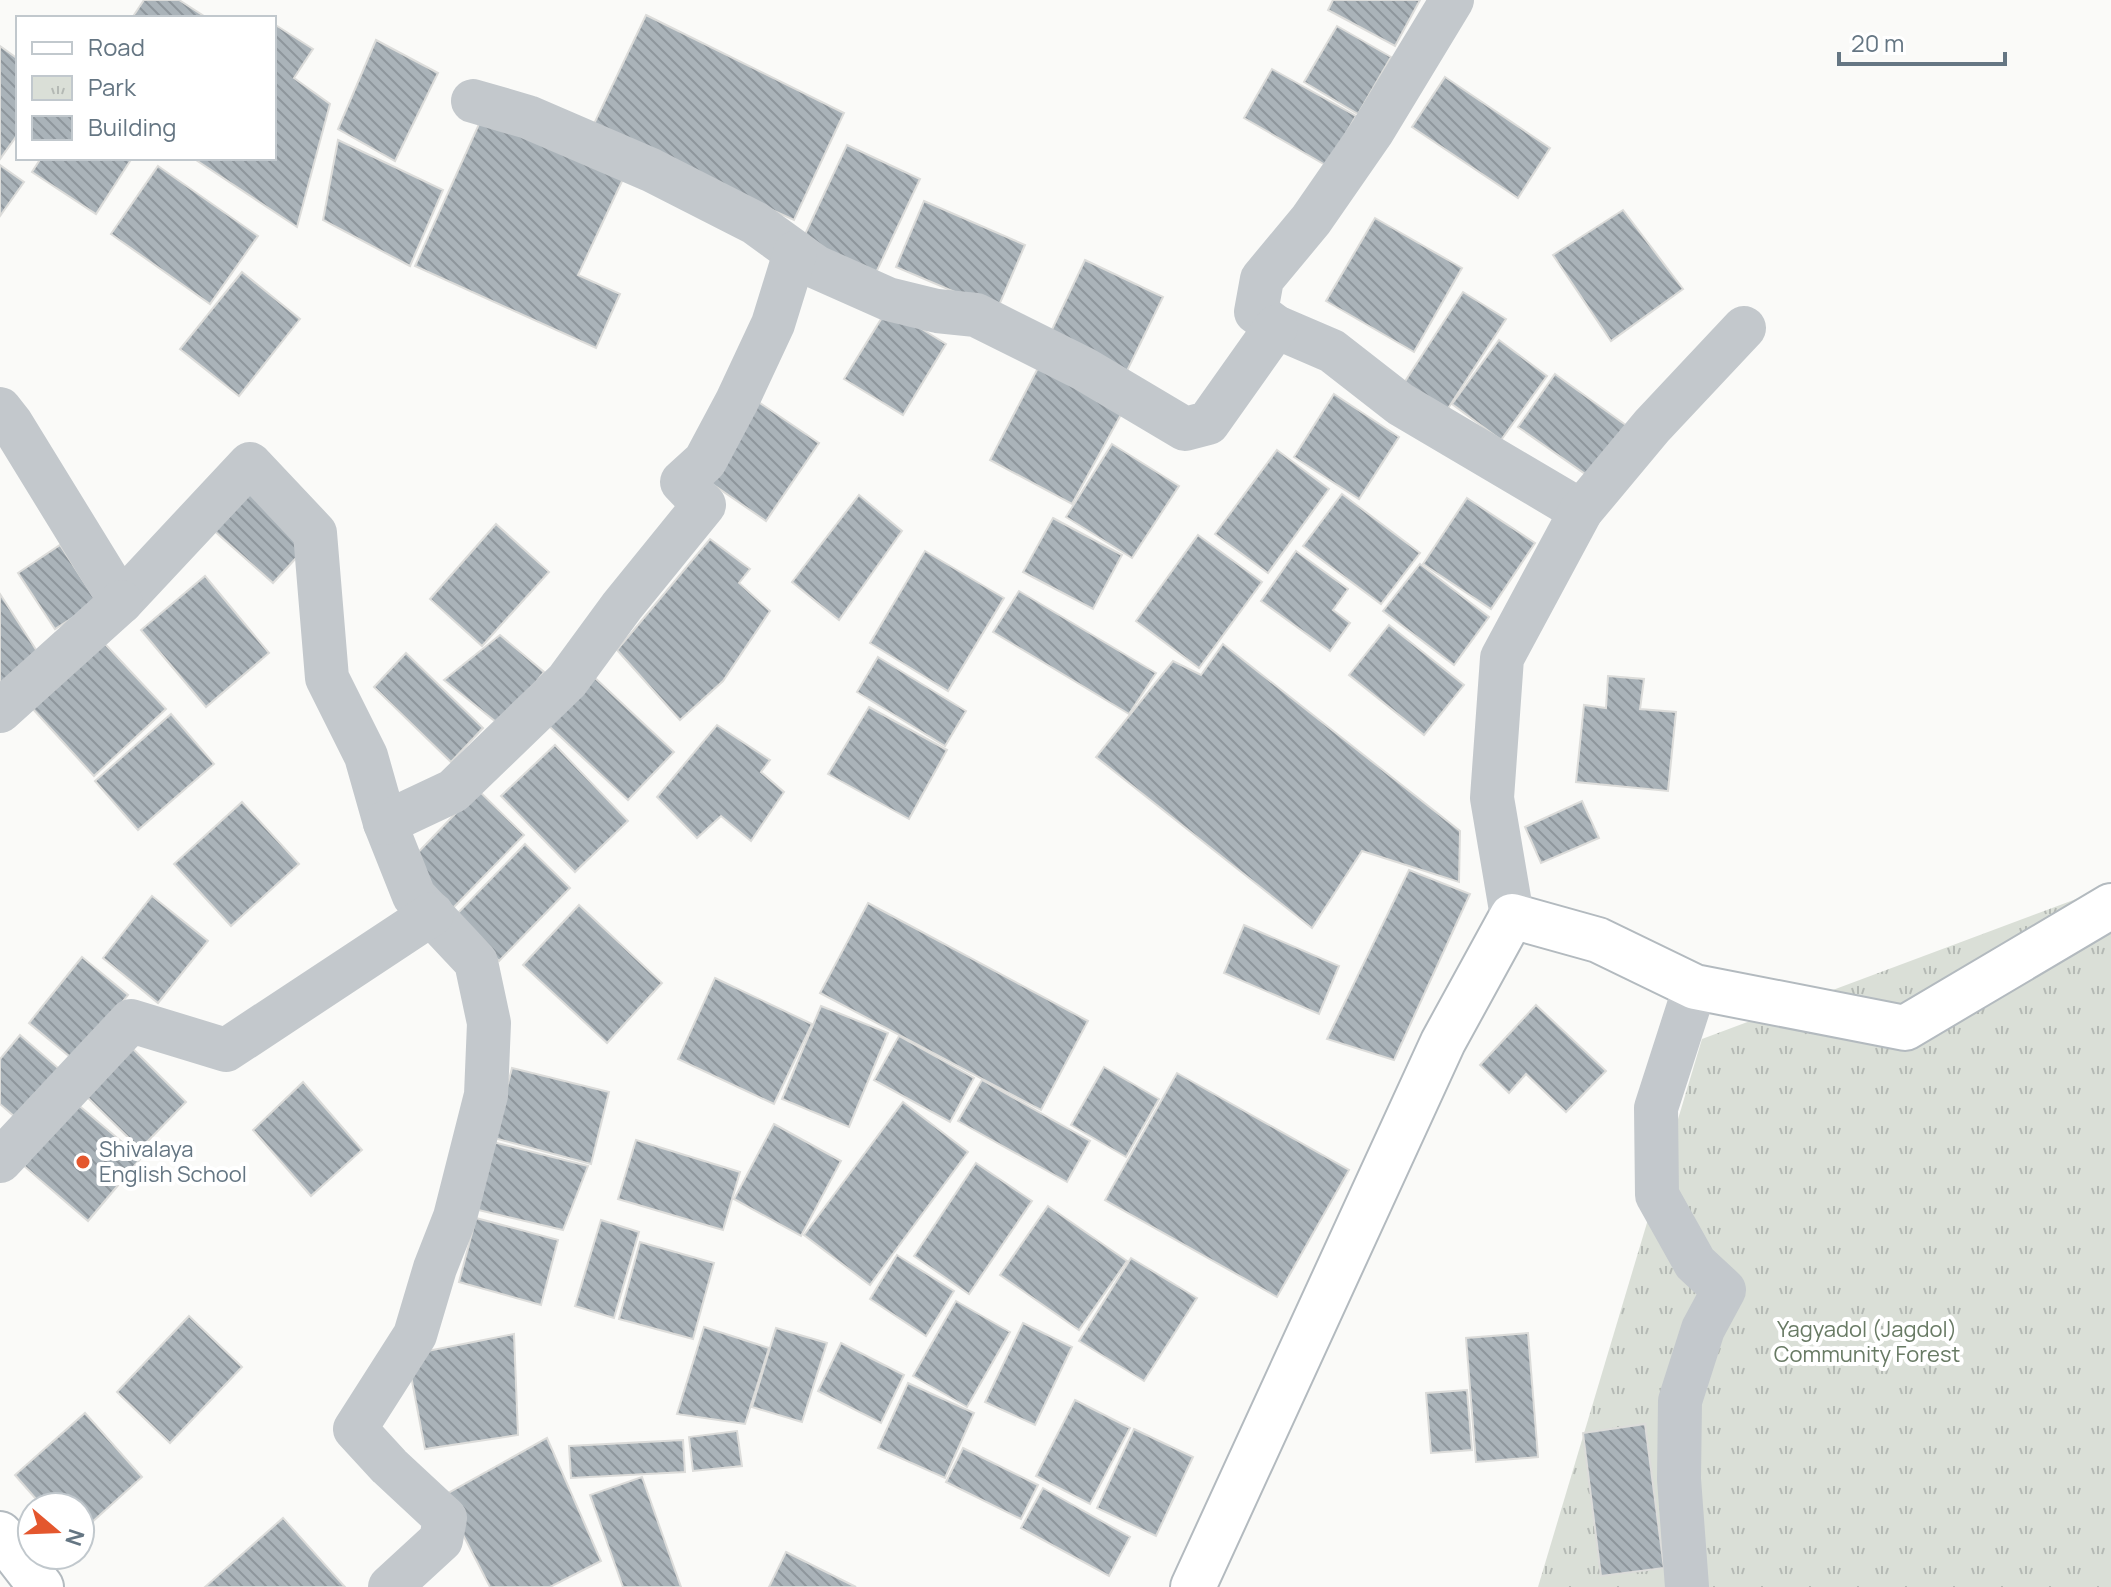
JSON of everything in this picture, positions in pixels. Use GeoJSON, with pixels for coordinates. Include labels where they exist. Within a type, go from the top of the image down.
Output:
{"type":"FeatureCollection","features":[{"type":"Feature","properties":{"kind":"street"},"geometry":{"type":"LineString","coordinates":[[1452,0],[1372,132],[1311,220],[1262,279],[1256,312],[1276,327],[1332,351],[1400,404],[1581,511]]}},
{"type":"Feature","properties":{"kind":"street"},"geometry":{"type":"LineString","coordinates":[[473,101],[528,117],[651,170],[755,223],[816,267],[888,299],[937,311],[976,315],[1084,369],[1185,429],[1208,423],[1276,327]]}},
{"type":"Feature","properties":{"kind":"street"},"geometry":{"type":"LineString","coordinates":[[385,823],[453,791],[567,681],[622,606],[704,505],[682,482],[705,461],[737,401],[773,324],[795,253]]}},
{"type":"Feature","properties":{"kind":"street"},"geometry":{"type":"LineString","coordinates":[[1193,1587],[1443,1042],[1512,916],[1492,798],[1502,658],[1581,511],[1652,426],[1744,328]]}},
{"type":"Feature","properties":{"kind":"street"},"geometry":{"type":"LineString","coordinates":[[0,409],[121,602]]}},
{"type":"Feature","properties":{"kind":"street"},"geometry":{"type":"LineString","coordinates":[[0,711],[121,602],[250,464],[315,533],[327,678],[366,756],[385,823],[414,896],[476,962],[489,1023],[486,1095],[455,1217],[435,1268],[415,1335],[355,1429],[389,1466],[445,1518],[441,1540],[390,1587]]}},
{"type":"Feature","properties":{"kind":"street"},"geometry":{"type":"LineString","coordinates":[[1512,916],[1598,940],[1695,987],[1905,1028],[2111,906]]}},
{"type":"Feature","properties":{"kind":"street"},"geometry":{"type":"LineString","coordinates":[[0,1161],[131,1021],[226,1050],[432,914]]}},
{"type":"Feature","properties":{"kind":"street"},"geometry":{"type":"LineString","coordinates":[[1687,1587],[1679,1479],[1680,1401],[1703,1329],[1724,1290],[1695,1263],[1657,1195],[1656,1108],[1695,987]]}},
{"type":"Feature","properties":{"kind":"street"},"geometry":{"type":"LineString","coordinates":[[0,1534],[41,1587]]}},
{"type":"Feature","properties":{"kind":"green space","name":"Yagyadol (Jagdol) Community Forest"},"geometry":{"type":"Polygon","coordinates":[[[2111,886],[2111,1587],[1538,1587],[1702,1039],[2111,886]]]}},
{"type":"Feature","properties":{"kind":"building"},"geometry":{"type":"Polygon","coordinates":[[[144,0],[179,0],[204,16],[133,16],[144,0]]]}},
{"type":"Feature","properties":{"kind":"building"},"geometry":{"type":"Polygon","coordinates":[[[1333,0],[1420,0],[1395,46],[1328,10],[1333,0]]]}},
{"type":"Feature","properties":{"kind":"building"},"geometry":{"type":"Polygon","coordinates":[[[646,15],[844,113],[794,220],[592,128],[646,15]]]}},
{"type":"Feature","properties":{"kind":"building"},"geometry":{"type":"Polygon","coordinates":[[[276,25],[313,49],[294,78],[330,104],[297,227],[196,160],[276,160],[276,25]]]}},
{"type":"Feature","properties":{"kind":"building"},"geometry":{"type":"Polygon","coordinates":[[[1337,26],[1391,57],[1358,114],[1304,82],[1337,26]]]}},
{"type":"Feature","properties":{"kind":"building"},"geometry":{"type":"Polygon","coordinates":[[[376,40],[438,73],[395,161],[338,129],[376,40]]]}},
{"type":"Feature","properties":{"kind":"building"},"geometry":{"type":"Polygon","coordinates":[[[0,46],[16,58],[16,137],[0,159],[0,46]]]}},
{"type":"Feature","properties":{"kind":"building"},"geometry":{"type":"Polygon","coordinates":[[[1272,69],[1356,116],[1327,166],[1244,118],[1272,69]]]}},
{"type":"Feature","properties":{"kind":"building"},"geometry":{"type":"Polygon","coordinates":[[[1445,77],[1550,148],[1518,198],[1412,127],[1445,77]]]}},
{"type":"Feature","properties":{"kind":"building"},"geometry":{"type":"Polygon","coordinates":[[[484,113],[624,177],[578,275],[620,294],[596,348],[415,266],[484,113]]]}},
{"type":"Feature","properties":{"kind":"building"},"geometry":{"type":"Polygon","coordinates":[[[338,140],[443,190],[410,266],[323,220],[338,140]]]}},
{"type":"Feature","properties":{"kind":"building"},"geometry":{"type":"Polygon","coordinates":[[[847,145],[920,179],[873,279],[800,245],[847,145]]]}},
{"type":"Feature","properties":{"kind":"building"},"geometry":{"type":"Polygon","coordinates":[[[40,160],[131,160],[96,214],[32,172],[40,160]]]}},
{"type":"Feature","properties":{"kind":"building"},"geometry":{"type":"Polygon","coordinates":[[[0,165],[24,182],[0,216],[0,165]]]}},
{"type":"Feature","properties":{"kind":"building"},"geometry":{"type":"Polygon","coordinates":[[[158,166],[258,236],[210,304],[111,234],[158,166]]]}},
{"type":"Feature","properties":{"kind":"building"},"geometry":{"type":"Polygon","coordinates":[[[924,201],[1025,245],[997,310],[896,267],[924,201]]]}},
{"type":"Feature","properties":{"kind":"building"},"geometry":{"type":"Polygon","coordinates":[[[1623,210],[1683,289],[1611,341],[1553,255],[1623,210]]]}},
{"type":"Feature","properties":{"kind":"building"},"geometry":{"type":"Polygon","coordinates":[[[1375,218],[1462,268],[1414,352],[1326,301],[1375,218]]]}},
{"type":"Feature","properties":{"kind":"building"},"geometry":{"type":"Polygon","coordinates":[[[1085,260],[1163,297],[1124,377],[1047,340],[1085,260]]]}},
{"type":"Feature","properties":{"kind":"building"},"geometry":{"type":"Polygon","coordinates":[[[242,272],[300,319],[239,396],[180,349],[242,272]]]}},
{"type":"Feature","properties":{"kind":"building"},"geometry":{"type":"Polygon","coordinates":[[[1463,292],[1506,319],[1447,410],[1404,383],[1463,292]]]}},
{"type":"Feature","properties":{"kind":"building"},"geometry":{"type":"Polygon","coordinates":[[[888,308],[946,344],[903,415],[844,379],[888,308]]]}},
{"type":"Feature","properties":{"kind":"building"},"geometry":{"type":"Polygon","coordinates":[[[1499,340],[1547,376],[1501,440],[1452,404],[1499,340]]]}},
{"type":"Feature","properties":{"kind":"building"},"geometry":{"type":"Polygon","coordinates":[[[1039,366],[1123,411],[1072,504],[990,460],[1039,366]]]}},
{"type":"Feature","properties":{"kind":"building"},"geometry":{"type":"Polygon","coordinates":[[[1555,374],[1627,426],[1591,478],[1518,427],[1555,374]]]}},
{"type":"Feature","properties":{"kind":"building"},"geometry":{"type":"Polygon","coordinates":[[[1334,394],[1399,437],[1359,499],[1294,457],[1334,394]]]}},
{"type":"Feature","properties":{"kind":"building"},"geometry":{"type":"Polygon","coordinates":[[[757,401],[819,443],[766,521],[705,479],[757,401]]]}},
{"type":"Feature","properties":{"kind":"building"},"geometry":{"type":"Polygon","coordinates":[[[1112,444],[1179,486],[1132,558],[1066,517],[1112,444]]]}},
{"type":"Feature","properties":{"kind":"building"},"geometry":{"type":"Polygon","coordinates":[[[1277,450],[1329,489],[1268,573],[1215,534],[1277,450]]]}},
{"type":"Feature","properties":{"kind":"building"},"geometry":{"type":"Polygon","coordinates":[[[248,489],[309,544],[273,583],[212,529],[248,489]]]}},
{"type":"Feature","properties":{"kind":"building"},"geometry":{"type":"Polygon","coordinates":[[[1342,494],[1420,553],[1381,604],[1303,546],[1342,494]]]}},
{"type":"Feature","properties":{"kind":"building"},"geometry":{"type":"Polygon","coordinates":[[[859,495],[902,531],[839,620],[792,582],[859,495]]]}},
{"type":"Feature","properties":{"kind":"building"},"geometry":{"type":"Polygon","coordinates":[[[1467,498],[1535,543],[1491,609],[1423,564],[1467,498]]]}},
{"type":"Feature","properties":{"kind":"building"},"geometry":{"type":"Polygon","coordinates":[[[1053,518],[1122,555],[1093,609],[1023,572],[1053,518]]]}},
{"type":"Feature","properties":{"kind":"building"},"geometry":{"type":"Polygon","coordinates":[[[496,524],[549,572],[482,646],[430,599],[496,524]]]}},
{"type":"Feature","properties":{"kind":"building"},"geometry":{"type":"Polygon","coordinates":[[[1198,535],[1262,582],[1199,668],[1136,621],[1198,535]]]}},
{"type":"Feature","properties":{"kind":"building"},"geometry":{"type":"Polygon","coordinates":[[[710,539],[750,569],[739,583],[770,611],[723,681],[680,720],[617,650],[710,539]]]}},
{"type":"Feature","properties":{"kind":"building"},"geometry":{"type":"Polygon","coordinates":[[[60,545],[97,602],[55,629],[18,573],[60,545]]]}},
{"type":"Feature","properties":{"kind":"building"},"geometry":{"type":"Polygon","coordinates":[[[925,551],[1004,598],[948,691],[870,643],[925,551]]]}},
{"type":"Feature","properties":{"kind":"building"},"geometry":{"type":"Polygon","coordinates":[[[1296,551],[1348,589],[1333,610],[1350,623],[1330,651],[1261,601],[1296,551]]]}},
{"type":"Feature","properties":{"kind":"building"},"geometry":{"type":"Polygon","coordinates":[[[1420,564],[1489,617],[1454,665],[1383,611],[1420,564]]]}},
{"type":"Feature","properties":{"kind":"building"},"geometry":{"type":"Polygon","coordinates":[[[205,576],[269,653],[206,707],[141,630],[205,576]]]}},
{"type":"Feature","properties":{"kind":"building"},"geometry":{"type":"Polygon","coordinates":[[[1019,591],[1156,673],[1129,714],[993,632],[1019,591]]]}},
{"type":"Feature","properties":{"kind":"building"},"geometry":{"type":"Polygon","coordinates":[[[0,594],[42,659],[0,686],[0,594]]]}},
{"type":"Feature","properties":{"kind":"building"},"geometry":{"type":"Polygon","coordinates":[[[1389,625],[1464,685],[1424,735],[1349,675],[1389,625]]]}},
{"type":"Feature","properties":{"kind":"building"},"geometry":{"type":"Polygon","coordinates":[[[500,635],[544,672],[501,726],[444,680],[500,635]]]}},
{"type":"Feature","properties":{"kind":"building"},"geometry":{"type":"Polygon","coordinates":[[[103,642],[166,709],[94,776],[32,708],[103,642]]]}},
{"type":"Feature","properties":{"kind":"building"},"geometry":{"type":"Polygon","coordinates":[[[1223,644],[1460,831],[1459,882],[1362,851],[1312,928],[1096,757],[1173,661],[1201,675],[1223,644]]]}},
{"type":"Feature","properties":{"kind":"building"},"geometry":{"type":"Polygon","coordinates":[[[406,653],[483,728],[451,762],[374,687],[406,653]]]}},
{"type":"Feature","properties":{"kind":"building"},"geometry":{"type":"Polygon","coordinates":[[[878,657],[966,711],[945,746],[857,692],[878,657]]]}},
{"type":"Feature","properties":{"kind":"building"},"geometry":{"type":"Polygon","coordinates":[[[1608,676],[1644,679],[1640,709],[1676,712],[1668,791],[1576,782],[1584,705],[1606,708],[1608,676]]]}},
{"type":"Feature","properties":{"kind":"building"},"geometry":{"type":"Polygon","coordinates":[[[594,677],[674,752],[628,800],[549,726],[594,677]]]}},
{"type":"Feature","properties":{"kind":"building"},"geometry":{"type":"Polygon","coordinates":[[[869,707],[947,750],[909,819],[828,774],[869,707]]]}},
{"type":"Feature","properties":{"kind":"building"},"geometry":{"type":"Polygon","coordinates":[[[171,714],[214,764],[138,830],[95,781],[171,714]]]}},
{"type":"Feature","properties":{"kind":"building"},"geometry":{"type":"Polygon","coordinates":[[[717,725],[770,760],[761,772],[784,792],[751,841],[721,816],[697,838],[657,797],[717,725]]]}},
{"type":"Feature","properties":{"kind":"building"},"geometry":{"type":"Polygon","coordinates":[[[555,745],[628,821],[575,872],[501,796],[555,745]]]}},
{"type":"Feature","properties":{"kind":"building"},"geometry":{"type":"Polygon","coordinates":[[[478,790],[524,835],[451,910],[406,865],[478,790]]]}},
{"type":"Feature","properties":{"kind":"building"},"geometry":{"type":"Polygon","coordinates":[[[1582,801],[1599,838],[1541,863],[1525,827],[1582,801]]]}},
{"type":"Feature","properties":{"kind":"building"},"geometry":{"type":"Polygon","coordinates":[[[242,802],[299,864],[231,926],[174,864],[242,802]]]}},
{"type":"Feature","properties":{"kind":"building"},"geometry":{"type":"Polygon","coordinates":[[[525,844],[570,888],[499,961],[454,917],[525,844]]]}},
{"type":"Feature","properties":{"kind":"building"},"geometry":{"type":"Polygon","coordinates":[[[1409,870],[1470,894],[1394,1060],[1327,1039],[1409,870]]]}},
{"type":"Feature","properties":{"kind":"building"},"geometry":{"type":"Polygon","coordinates":[[[152,896],[208,941],[158,1003],[103,958],[152,896]]]}},
{"type":"Feature","properties":{"kind":"building"},"geometry":{"type":"Polygon","coordinates":[[[868,903],[1088,1021],[1041,1110],[820,993],[868,903]]]}},
{"type":"Feature","properties":{"kind":"building"},"geometry":{"type":"Polygon","coordinates":[[[579,905],[662,983],[607,1043],[523,965],[579,905]]]}},
{"type":"Feature","properties":{"kind":"building"},"geometry":{"type":"Polygon","coordinates":[[[1244,925],[1339,966],[1319,1014],[1224,973],[1244,925]]]}},
{"type":"Feature","properties":{"kind":"building"},"geometry":{"type":"Polygon","coordinates":[[[82,957],[128,995],[75,1061],[29,1023],[82,957]]]}},
{"type":"Feature","properties":{"kind":"building"},"geometry":{"type":"Polygon","coordinates":[[[715,978],[812,1024],[774,1104],[678,1059],[715,978]]]}},
{"type":"Feature","properties":{"kind":"building"},"geometry":{"type":"Polygon","coordinates":[[[1536,1005],[1606,1071],[1566,1112],[1526,1074],[1509,1093],[1480,1065],[1536,1005]]]}},
{"type":"Feature","properties":{"kind":"building"},"geometry":{"type":"Polygon","coordinates":[[[821,1006],[888,1033],[849,1127],[782,1099],[821,1006]]]}},
{"type":"Feature","properties":{"kind":"building"},"geometry":{"type":"Polygon","coordinates":[[[20,1035],[65,1074],[23,1124],[0,1104],[0,1059],[20,1035]]]}},
{"type":"Feature","properties":{"kind":"building"},"geometry":{"type":"Polygon","coordinates":[[[899,1036],[974,1078],[950,1122],[874,1080],[899,1036]]]}},
{"type":"Feature","properties":{"kind":"building"},"geometry":{"type":"Polygon","coordinates":[[[127,1043],[186,1102],[140,1149],[81,1091],[127,1043]]]}},
{"type":"Feature","properties":{"kind":"building"},"geometry":{"type":"Polygon","coordinates":[[[1104,1067],[1159,1099],[1126,1157],[1071,1125],[1104,1067]]]}},
{"type":"Feature","properties":{"kind":"building"},"geometry":{"type":"Polygon","coordinates":[[[512,1068],[609,1092],[591,1164],[494,1138],[512,1068]]]}},
{"type":"Feature","properties":{"kind":"building"},"geometry":{"type":"Polygon","coordinates":[[[1177,1073],[1349,1170],[1277,1297],[1105,1200],[1177,1073]]]}},
{"type":"Feature","properties":{"kind":"building"},"geometry":{"type":"Polygon","coordinates":[[[982,1080],[1090,1141],[1067,1182],[958,1121],[982,1080]]]}},
{"type":"Feature","properties":{"kind":"building"},"geometry":{"type":"Polygon","coordinates":[[[303,1082],[362,1150],[311,1196],[253,1130],[303,1082]]]}},
{"type":"Feature","properties":{"kind":"building"},"geometry":{"type":"Polygon","coordinates":[[[903,1102],[968,1152],[870,1285],[804,1235],[903,1102]]]}},
{"type":"Feature","properties":{"kind":"building","name":"Shivalaya English School"},"geometry":{"type":"Polygon","coordinates":[[[76,1103],[141,1158],[88,1221],[24,1166],[76,1103]]]}},
{"type":"Feature","properties":{"kind":"building"},"geometry":{"type":"Polygon","coordinates":[[[774,1124],[841,1161],[801,1236],[734,1199],[774,1124]]]}},
{"type":"Feature","properties":{"kind":"building"},"geometry":{"type":"Polygon","coordinates":[[[636,1140],[740,1172],[723,1230],[618,1199],[636,1140]]]}},
{"type":"Feature","properties":{"kind":"building"},"geometry":{"type":"Polygon","coordinates":[[[493,1142],[588,1166],[563,1230],[470,1208],[493,1142]]]}},
{"type":"Feature","properties":{"kind":"building"},"geometry":{"type":"Polygon","coordinates":[[[976,1163],[1032,1201],[969,1294],[914,1256],[976,1163]]]}},
{"type":"Feature","properties":{"kind":"building"},"geometry":{"type":"Polygon","coordinates":[[[1048,1206],[1127,1261],[1079,1330],[1000,1275],[1048,1206]]]}},
{"type":"Feature","properties":{"kind":"building"},"geometry":{"type":"Polygon","coordinates":[[[476,1218],[558,1240],[541,1305],[459,1282],[476,1218]]]}},
{"type":"Feature","properties":{"kind":"building"},"geometry":{"type":"Polygon","coordinates":[[[601,1220],[639,1232],[614,1318],[575,1306],[601,1220]]]}},
{"type":"Feature","properties":{"kind":"building"},"geometry":{"type":"Polygon","coordinates":[[[640,1242],[714,1263],[693,1339],[619,1319],[640,1242]]]}},
{"type":"Feature","properties":{"kind":"building"},"geometry":{"type":"Polygon","coordinates":[[[897,1255],[954,1291],[926,1336],[870,1299],[897,1255]]]}},
{"type":"Feature","properties":{"kind":"building"},"geometry":{"type":"Polygon","coordinates":[[[1131,1258],[1197,1298],[1144,1381],[1079,1341],[1131,1258]]]}},
{"type":"Feature","properties":{"kind":"building"},"geometry":{"type":"Polygon","coordinates":[[[956,1301],[1010,1332],[967,1407],[913,1376],[956,1301]]]}},
{"type":"Feature","properties":{"kind":"building"},"geometry":{"type":"Polygon","coordinates":[[[189,1316],[242,1367],[170,1443],[117,1392],[189,1316]]]}},
{"type":"Feature","properties":{"kind":"building"},"geometry":{"type":"Polygon","coordinates":[[[1023,1323],[1072,1347],[1035,1425],[985,1402],[1023,1323]]]}},
{"type":"Feature","properties":{"kind":"building"},"geometry":{"type":"Polygon","coordinates":[[[704,1327],[769,1348],[745,1424],[677,1414],[704,1327]]]}},
{"type":"Feature","properties":{"kind":"building"},"geometry":{"type":"Polygon","coordinates":[[[776,1328],[827,1343],[802,1422],[752,1407],[776,1328]]]}},
{"type":"Feature","properties":{"kind":"building"},"geometry":{"type":"Polygon","coordinates":[[[1528,1333],[1538,1457],[1476,1462],[1466,1338],[1528,1333]]]}},
{"type":"Feature","properties":{"kind":"building"},"geometry":{"type":"Polygon","coordinates":[[[514,1334],[518,1435],[425,1449],[407,1355],[514,1334]]]}},
{"type":"Feature","properties":{"kind":"building"},"geometry":{"type":"Polygon","coordinates":[[[841,1343],[904,1375],[881,1423],[818,1391],[841,1343]]]}},
{"type":"Feature","properties":{"kind":"building"},"geometry":{"type":"Polygon","coordinates":[[[908,1383],[974,1413],[945,1478],[878,1448],[908,1383]]]}},
{"type":"Feature","properties":{"kind":"building"},"geometry":{"type":"Polygon","coordinates":[[[1467,1390],[1472,1450],[1431,1453],[1426,1393],[1467,1390]]]}},
{"type":"Feature","properties":{"kind":"building"},"geometry":{"type":"Polygon","coordinates":[[[1075,1400],[1130,1428],[1090,1504],[1036,1476],[1075,1400]]]}},
{"type":"Feature","properties":{"kind":"building"},"geometry":{"type":"Polygon","coordinates":[[[85,1413],[142,1477],[96,1519],[96,1491],[29,1491],[15,1475],[85,1413]]]}},
{"type":"Feature","properties":{"kind":"building"},"geometry":{"type":"Polygon","coordinates":[[[1645,1424],[1664,1568],[1601,1576],[1583,1433],[1645,1424]]]}},
{"type":"Feature","properties":{"kind":"building"},"geometry":{"type":"Polygon","coordinates":[[[1134,1429],[1193,1457],[1156,1536],[1097,1508],[1134,1429]]]}},
{"type":"Feature","properties":{"kind":"building"},"geometry":{"type":"Polygon","coordinates":[[[737,1431],[742,1466],[693,1471],[689,1437],[737,1431]]]}},
{"type":"Feature","properties":{"kind":"building"},"geometry":{"type":"Polygon","coordinates":[[[547,1438],[601,1561],[550,1587],[490,1587],[443,1496],[547,1438]]]}},
{"type":"Feature","properties":{"kind":"building"},"geometry":{"type":"Polygon","coordinates":[[[683,1440],[685,1472],[571,1478],[569,1446],[683,1440]]]}},
{"type":"Feature","properties":{"kind":"building"},"geometry":{"type":"Polygon","coordinates":[[[963,1448],[1038,1485],[1021,1519],[946,1482],[963,1448]]]}},
{"type":"Feature","properties":{"kind":"building"},"geometry":{"type":"Polygon","coordinates":[[[642,1477],[681,1587],[623,1587],[590,1495],[642,1477]]]}},
{"type":"Feature","properties":{"kind":"building"},"geometry":{"type":"Polygon","coordinates":[[[1043,1488],[1130,1537],[1109,1576],[1021,1528],[1043,1488]]]}},
{"type":"Feature","properties":{"kind":"building"},"geometry":{"type":"Polygon","coordinates":[[[283,1518],[345,1587],[205,1587],[283,1518]]]}},
{"type":"Feature","properties":{"kind":"building"},"geometry":{"type":"Polygon","coordinates":[[[786,1552],[856,1587],[769,1587],[786,1552]]]}},
{"type":"Feature","properties":{"kind":"place","name":"Shivalaya English School"},"geometry":{"type":"Point","coordinates":[83,1162]}}]}
